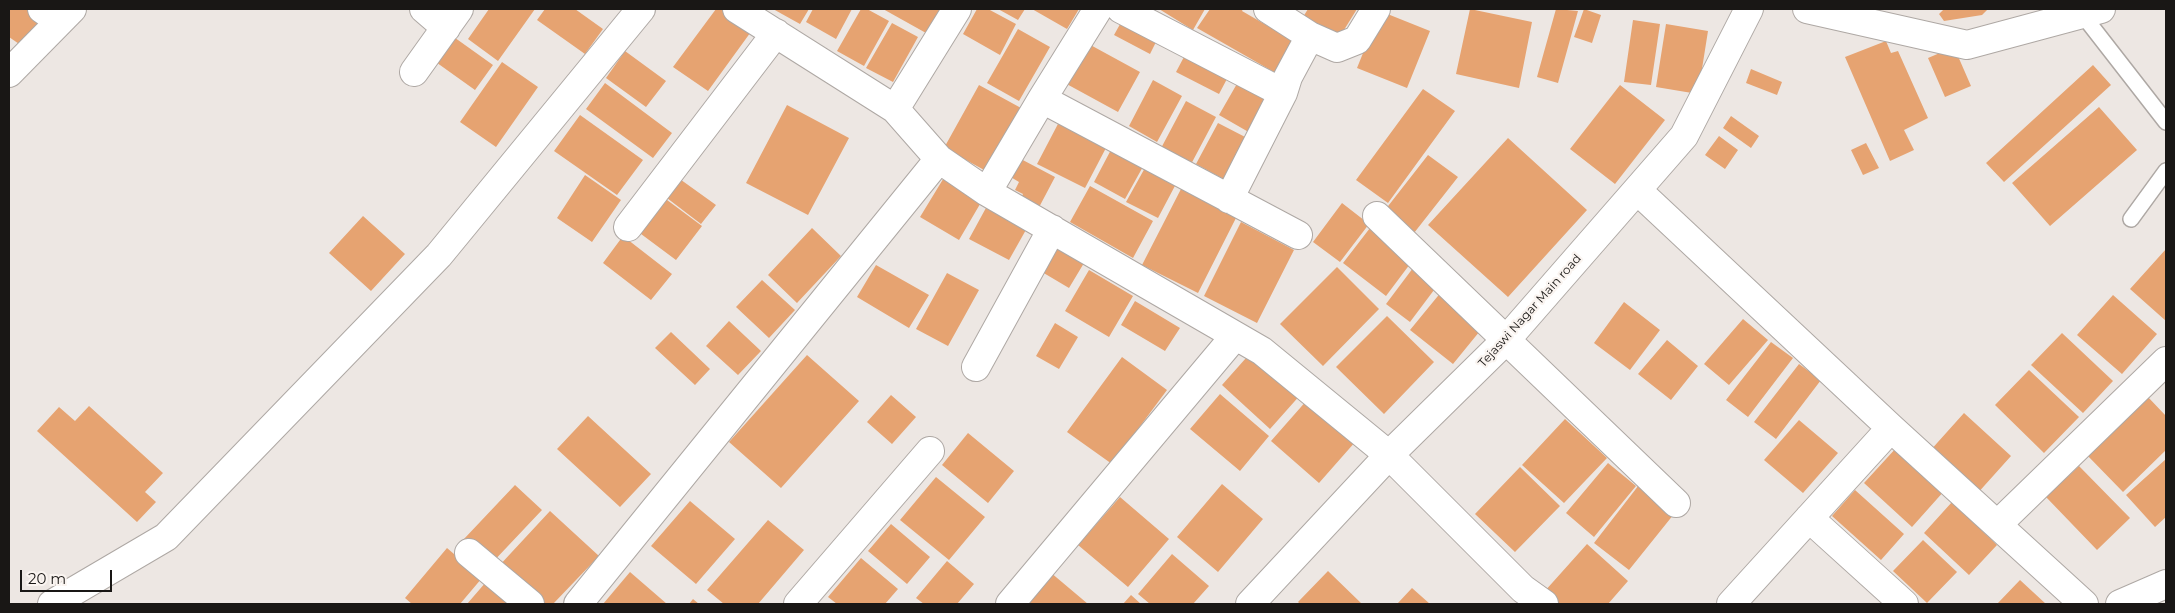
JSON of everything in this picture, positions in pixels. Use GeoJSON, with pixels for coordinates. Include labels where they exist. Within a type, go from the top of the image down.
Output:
{"type":"FeatureCollection","features":[{"type":"Feature","properties":{"kind":"street"},"geometry":{"type":"LineString","coordinates":[[414,72],[453,18],[424,9]]}},
{"type":"Feature","properties":{"kind":"street"},"geometry":{"type":"LineString","coordinates":[[52,604],[166,537],[439,255],[641,9]]}},
{"type":"Feature","properties":{"kind":"street"},"geometry":{"type":"LineString","coordinates":[[736,9],[895,109],[939,159],[988,192],[1262,351],[1389,455],[1525,599]]}},
{"type":"Feature","properties":{"kind":"street"},"geometry":{"type":"LineString","coordinates":[[895,109],[957,9]]}},
{"type":"Feature","properties":{"kind":"street"},"geometry":{"type":"LineString","coordinates":[[988,192],[1042,98],[1098,9]]}},
{"type":"Feature","properties":{"kind":"street"},"geometry":{"type":"LineString","coordinates":[[1121,9],[1283,92]]}},
{"type":"Feature","properties":{"kind":"street"},"geometry":{"type":"LineString","coordinates":[[1268,9],[1310,36],[1337,48],[1357,40],[1376,9]]}},
{"type":"Feature","properties":{"kind":"street","name":"Tejaswi Nagar Main road"},"geometry":{"type":"LineString","coordinates":[[1250,604],[1389,455],[1506,340],[1638,191],[1684,136],[1748,9]]}},
{"type":"Feature","properties":{"kind":"street"},"geometry":{"type":"LineString","coordinates":[[1807,9],[1967,45],[2092,11]]}},
{"type":"Feature","properties":{"kind":"street"},"geometry":{"type":"LineString","coordinates":[[9,73],[58,13]]}},
{"type":"Feature","properties":{"kind":"street"},"geometry":{"type":"LineString","coordinates":[[628,227],[776,33]]}},
{"type":"Feature","properties":{"kind":"street"},"geometry":{"type":"LineString","coordinates":[[1229,198],[1310,36]]}},
{"type":"Feature","properties":{"kind":"street"},"geometry":{"type":"LineString","coordinates":[[1042,98],[1298,235]]}},
{"type":"Feature","properties":{"kind":"street"},"geometry":{"type":"LineString","coordinates":[[578,604],[939,159]]}},
{"type":"Feature","properties":{"kind":"street"},"geometry":{"type":"LineString","coordinates":[[1638,191],[1891,428],[2084,604]]}},
{"type":"Feature","properties":{"kind":"street"},"geometry":{"type":"LineString","coordinates":[[1377,216],[1676,503]]}},
{"type":"Feature","properties":{"kind":"street"},"geometry":{"type":"LineString","coordinates":[[976,367],[1052,229]]}},
{"type":"Feature","properties":{"kind":"street"},"geometry":{"type":"LineString","coordinates":[[1010,604],[1235,336]]}},
{"type":"Feature","properties":{"kind":"street"},"geometry":{"type":"LineString","coordinates":[[1998,524],[2166,361]]}},
{"type":"Feature","properties":{"kind":"street"},"geometry":{"type":"LineString","coordinates":[[1731,604],[1891,428]]}},
{"type":"Feature","properties":{"kind":"street"},"geometry":{"type":"LineString","coordinates":[[798,604],[930,451]]}},
{"type":"Feature","properties":{"kind":"street"},"geometry":{"type":"LineString","coordinates":[[1809,518],[1904,604]]}},
{"type":"Feature","properties":{"kind":"street"},"geometry":{"type":"LineString","coordinates":[[469,553],[530,604]]}},
{"type":"Feature","properties":{"kind":"street"},"geometry":{"type":"LineString","coordinates":[[2120,604],[2166,584]]}},
{"type":"Feature","properties":{"kind":"lane"},"geometry":{"type":"LineString","coordinates":[[2092,11],[2166,122]]}},
{"type":"Feature","properties":{"kind":"lane"},"geometry":{"type":"LineString","coordinates":[[2131,219],[2166,171]]}},
{"type":"Feature","properties":{"kind":"building"},"geometry":{"type":"Polygon","coordinates":[[[9,9],[36,9],[47,16],[25,48],[9,37],[9,9]]]}},
{"type":"Feature","properties":{"kind":"building"},"geometry":{"type":"Polygon","coordinates":[[[489,9],[535,9],[498,61],[468,39],[489,9]]]}},
{"type":"Feature","properties":{"kind":"building"},"geometry":{"type":"Polygon","coordinates":[[[545,9],[575,9],[603,29],[585,54],[537,20],[545,9]]]}},
{"type":"Feature","properties":{"kind":"building"},"geometry":{"type":"Polygon","coordinates":[[[716,9],[725,9],[753,29],[708,91],[673,67],[716,9]]]}},
{"type":"Feature","properties":{"kind":"building"},"geometry":{"type":"Polygon","coordinates":[[[773,9],[809,9],[800,24],[773,9]]]}},
{"type":"Feature","properties":{"kind":"building"},"geometry":{"type":"Polygon","coordinates":[[[813,9],[852,9],[836,39],[806,22],[813,9]]]}},
{"type":"Feature","properties":{"kind":"building"},"geometry":{"type":"Polygon","coordinates":[[[861,9],[867,9],[889,21],[864,66],[837,51],[861,9]]]}},
{"type":"Feature","properties":{"kind":"building"},"geometry":{"type":"Polygon","coordinates":[[[883,9],[940,9],[926,33],[883,9]]]}},
{"type":"Feature","properties":{"kind":"building"},"geometry":{"type":"Polygon","coordinates":[[[977,9],[988,9],[1016,24],[1000,55],[963,34],[977,9]]]}},
{"type":"Feature","properties":{"kind":"building"},"geometry":{"type":"Polygon","coordinates":[[[998,9],[1025,9],[1018,20],[998,9]]]}},
{"type":"Feature","properties":{"kind":"building"},"geometry":{"type":"Polygon","coordinates":[[[1032,9],[1079,9],[1067,29],[1032,9]]]}},
{"type":"Feature","properties":{"kind":"building"},"geometry":{"type":"Polygon","coordinates":[[[1159,9],[1205,9],[1193,30],[1159,9]]]}},
{"type":"Feature","properties":{"kind":"building"},"geometry":{"type":"Polygon","coordinates":[[[1210,9],[1243,9],[1242,11],[1299,44],[1281,76],[1197,28],[1210,9]]]}},
{"type":"Feature","properties":{"kind":"building"},"geometry":{"type":"Polygon","coordinates":[[[1308,9],[1357,9],[1334,46],[1298,25],[1308,9]]]}},
{"type":"Feature","properties":{"kind":"building"},"geometry":{"type":"Polygon","coordinates":[[[1470,9],[1532,22],[1519,88],[1456,74],[1470,9]]]}},
{"type":"Feature","properties":{"kind":"building"},"geometry":{"type":"Polygon","coordinates":[[[1556,9],[1578,11],[1558,83],[1537,77],[1556,9]]]}},
{"type":"Feature","properties":{"kind":"building"},"geometry":{"type":"Polygon","coordinates":[[[1584,9],[1601,15],[1592,43],[1574,37],[1584,9]]]}},
{"type":"Feature","properties":{"kind":"building"},"geometry":{"type":"Polygon","coordinates":[[[1944,9],[1988,9],[1982,15],[1944,21],[1939,14],[1944,9]]]}},
{"type":"Feature","properties":{"kind":"building"},"geometry":{"type":"Polygon","coordinates":[[[1380,11],[1430,31],[1407,88],[1357,68],[1380,11]]]}},
{"type":"Feature","properties":{"kind":"building"},"geometry":{"type":"Polygon","coordinates":[[[1124,17],[1159,36],[1150,54],[1114,35],[1124,17]]]}},
{"type":"Feature","properties":{"kind":"building"},"geometry":{"type":"Polygon","coordinates":[[[1633,20],[1660,24],[1651,85],[1624,82],[1633,20]]]}},
{"type":"Feature","properties":{"kind":"building"},"geometry":{"type":"Polygon","coordinates":[[[892,23],[918,37],[893,82],[866,68],[892,23]]]}},
{"type":"Feature","properties":{"kind":"building"},"geometry":{"type":"Polygon","coordinates":[[[1666,24],[1708,31],[1698,94],[1656,87],[1666,24]]]}},
{"type":"Feature","properties":{"kind":"building"},"geometry":{"type":"Polygon","coordinates":[[[1018,29],[1050,47],[1019,101],[987,83],[1018,29]]]}},
{"type":"Feature","properties":{"kind":"building"},"geometry":{"type":"Polygon","coordinates":[[[451,35],[493,65],[475,90],[433,60],[451,35]]]}},
{"type":"Feature","properties":{"kind":"building"},"geometry":{"type":"Polygon","coordinates":[[[1886,41],[1891,53],[1898,51],[1928,118],[1904,130],[1914,150],[1890,161],[1845,57],[1886,41]]]}},
{"type":"Feature","properties":{"kind":"building"},"geometry":{"type":"Polygon","coordinates":[[[1085,42],[1140,72],[1118,112],[1063,82],[1085,42]]]}},
{"type":"Feature","properties":{"kind":"building"},"geometry":{"type":"Polygon","coordinates":[[[1954,47],[1971,86],[1945,97],[1928,58],[1954,47]]]}},
{"type":"Feature","properties":{"kind":"building"},"geometry":{"type":"Polygon","coordinates":[[[625,51],[666,81],[646,107],[606,78],[625,51]]]}},
{"type":"Feature","properties":{"kind":"building"},"geometry":{"type":"Polygon","coordinates":[[[1185,55],[1228,77],[1219,94],[1176,72],[1185,55]]]}},
{"type":"Feature","properties":{"kind":"building"},"geometry":{"type":"Polygon","coordinates":[[[502,62],[538,87],[496,147],[460,122],[502,62]]]}},
{"type":"Feature","properties":{"kind":"building"},"geometry":{"type":"Polygon","coordinates":[[[2093,65],[2111,85],[2004,182],[1986,163],[2093,65]]]}},
{"type":"Feature","properties":{"kind":"building"},"geometry":{"type":"Polygon","coordinates":[[[1751,69],[1782,82],[1777,95],[1746,83],[1751,69]]]}},
{"type":"Feature","properties":{"kind":"building"},"geometry":{"type":"Polygon","coordinates":[[[1242,75],[1275,93],[1252,134],[1219,115],[1242,75]]]}},
{"type":"Feature","properties":{"kind":"building"},"geometry":{"type":"Polygon","coordinates":[[[1153,80],[1182,96],[1157,142],[1129,126],[1153,80]]]}},
{"type":"Feature","properties":{"kind":"building"},"geometry":{"type":"Polygon","coordinates":[[[605,83],[672,133],[653,158],[586,109],[605,83]]]}},
{"type":"Feature","properties":{"kind":"building"},"geometry":{"type":"Polygon","coordinates":[[[979,85],[1021,108],[986,171],[944,148],[979,85]]]}},
{"type":"Feature","properties":{"kind":"building"},"geometry":{"type":"Polygon","coordinates":[[[1620,85],[1665,120],[1615,184],[1570,149],[1620,85]]]}},
{"type":"Feature","properties":{"kind":"building"},"geometry":{"type":"Polygon","coordinates":[[[1423,89],[1455,111],[1388,203],[1356,180],[1423,89]]]}},
{"type":"Feature","properties":{"kind":"building"},"geometry":{"type":"Polygon","coordinates":[[[1186,101],[1216,117],[1189,168],[1159,152],[1186,101]]]}},
{"type":"Feature","properties":{"kind":"building"},"geometry":{"type":"Polygon","coordinates":[[[787,105],[849,138],[808,215],[746,183],[787,105]]]}},
{"type":"Feature","properties":{"kind":"building"},"geometry":{"type":"Polygon","coordinates":[[[2099,107],[2137,150],[2050,226],[2012,183],[2099,107]]]}},
{"type":"Feature","properties":{"kind":"building"},"geometry":{"type":"Polygon","coordinates":[[[580,115],[643,160],[617,195],[554,151],[580,115]]]}},
{"type":"Feature","properties":{"kind":"building"},"geometry":{"type":"Polygon","coordinates":[[[1731,116],[1759,136],[1751,148],[1723,128],[1731,116]]]}},
{"type":"Feature","properties":{"kind":"building"},"geometry":{"type":"Polygon","coordinates":[[[1059,122],[1107,146],[1085,188],[1037,164],[1059,122]]]}},
{"type":"Feature","properties":{"kind":"building"},"geometry":{"type":"Polygon","coordinates":[[[1218,123],[1249,139],[1227,181],[1196,164],[1218,123]]]}},
{"type":"Feature","properties":{"kind":"building"},"geometry":{"type":"Polygon","coordinates":[[[1719,136],[1738,150],[1725,169],[1705,155],[1719,136]]]}},
{"type":"Feature","properties":{"kind":"building"},"geometry":{"type":"Polygon","coordinates":[[[1508,138],[1587,210],[1508,297],[1428,225],[1508,138]]]}},
{"type":"Feature","properties":{"kind":"building"},"geometry":{"type":"Polygon","coordinates":[[[1866,143],[1879,168],[1863,175],[1851,150],[1866,143]]]}},
{"type":"Feature","properties":{"kind":"building"},"geometry":{"type":"Polygon","coordinates":[[[1113,146],[1145,163],[1125,199],[1094,182],[1113,146]]]}},
{"type":"Feature","properties":{"kind":"building"},"geometry":{"type":"Polygon","coordinates":[[[1428,155],[1458,177],[1414,233],[1385,210],[1428,155]]]}},
{"type":"Feature","properties":{"kind":"building"},"geometry":{"type":"Polygon","coordinates":[[[1019,158],[1055,177],[1036,213],[1018,204],[1023,194],[1015,190],[1019,182],[1009,176],[1019,158]]]}},
{"type":"Feature","properties":{"kind":"building"},"geometry":{"type":"Polygon","coordinates":[[[1146,166],[1177,182],[1158,218],[1126,202],[1146,166]]]}},
{"type":"Feature","properties":{"kind":"building"},"geometry":{"type":"Polygon","coordinates":[[[585,175],[621,200],[592,242],[557,218],[585,175]]]}},
{"type":"Feature","properties":{"kind":"building"},"geometry":{"type":"Polygon","coordinates":[[[945,176],[983,199],[959,240],[920,217],[945,176]]]}},
{"type":"Feature","properties":{"kind":"building"},"geometry":{"type":"Polygon","coordinates":[[[677,177],[716,205],[701,224],[663,195],[677,177]]]}},
{"type":"Feature","properties":{"kind":"building"},"geometry":{"type":"Polygon","coordinates":[[[1090,186],[1153,221],[1133,258],[1070,222],[1090,186]]]}},
{"type":"Feature","properties":{"kind":"building"},"geometry":{"type":"Polygon","coordinates":[[[1181,189],[1236,218],[1198,293],[1142,265],[1181,189]]]}},
{"type":"Feature","properties":{"kind":"building"},"geometry":{"type":"Polygon","coordinates":[[[663,197],[702,226],[676,260],[637,231],[663,197]]]}},
{"type":"Feature","properties":{"kind":"building"},"geometry":{"type":"Polygon","coordinates":[[[1342,203],[1369,224],[1340,262],[1313,242],[1342,203]]]}},
{"type":"Feature","properties":{"kind":"building"},"geometry":{"type":"Polygon","coordinates":[[[987,206],[1027,228],[1009,260],[969,239],[987,206]]]}},
{"type":"Feature","properties":{"kind":"building"},"geometry":{"type":"Polygon","coordinates":[[[363,216],[405,254],[371,291],[329,253],[363,216]]]}},
{"type":"Feature","properties":{"kind":"building"},"geometry":{"type":"Polygon","coordinates":[[[1241,222],[1294,250],[1257,323],[1204,296],[1241,222]]]}},
{"type":"Feature","properties":{"kind":"building"},"geometry":{"type":"Polygon","coordinates":[[[812,228],[841,256],[797,303],[768,275],[812,228]]]}},
{"type":"Feature","properties":{"kind":"building"},"geometry":{"type":"Polygon","coordinates":[[[1370,228],[1413,260],[1386,296],[1343,263],[1370,228]]]}},
{"type":"Feature","properties":{"kind":"building"},"geometry":{"type":"Polygon","coordinates":[[[623,236],[672,274],[651,300],[603,263],[623,236]]]}},
{"type":"Feature","properties":{"kind":"building"},"geometry":{"type":"Polygon","coordinates":[[[1057,247],[1084,263],[1069,288],[1042,272],[1057,247]]]}},
{"type":"Feature","properties":{"kind":"building"},"geometry":{"type":"Polygon","coordinates":[[[2166,249],[2166,321],[2130,289],[2166,249]]]}},
{"type":"Feature","properties":{"kind":"building"},"geometry":{"type":"Polygon","coordinates":[[[876,265],[929,295],[909,328],[857,297],[876,265]]]}},
{"type":"Feature","properties":{"kind":"building"},"geometry":{"type":"Polygon","coordinates":[[[1337,267],[1379,309],[1323,366],[1280,324],[1337,267]]]}},
{"type":"Feature","properties":{"kind":"building"},"geometry":{"type":"Polygon","coordinates":[[[1413,268],[1437,286],[1410,322],[1386,304],[1413,268]]]}},
{"type":"Feature","properties":{"kind":"building"},"geometry":{"type":"Polygon","coordinates":[[[1089,270],[1133,296],[1109,337],[1065,311],[1089,270]]]}},
{"type":"Feature","properties":{"kind":"building"},"geometry":{"type":"Polygon","coordinates":[[[947,273],[979,290],[948,346],[916,329],[947,273]]]}},
{"type":"Feature","properties":{"kind":"building"},"geometry":{"type":"Polygon","coordinates":[[[762,280],[795,310],[769,338],[736,307],[762,280]]]}},
{"type":"Feature","properties":{"kind":"building"},"geometry":{"type":"Polygon","coordinates":[[[1442,291],[1484,326],[1453,364],[1410,330],[1442,291]]]}},
{"type":"Feature","properties":{"kind":"building"},"geometry":{"type":"Polygon","coordinates":[[[2113,295],[2157,334],[2122,374],[2077,335],[2113,295]]]}},
{"type":"Feature","properties":{"kind":"building"},"geometry":{"type":"Polygon","coordinates":[[[1135,301],[1180,328],[1165,351],[1121,325],[1135,301]]]}},
{"type":"Feature","properties":{"kind":"building"},"geometry":{"type":"Polygon","coordinates":[[[1624,302],[1660,330],[1630,370],[1594,343],[1624,302]]]}},
{"type":"Feature","properties":{"kind":"building"},"geometry":{"type":"Polygon","coordinates":[[[1387,316],[1434,362],[1384,414],[1336,367],[1387,316]]]}},
{"type":"Feature","properties":{"kind":"building"},"geometry":{"type":"Polygon","coordinates":[[[1743,319],[1768,340],[1729,385],[1704,364],[1743,319]]]}},
{"type":"Feature","properties":{"kind":"building"},"geometry":{"type":"Polygon","coordinates":[[[729,321],[761,351],[738,375],[706,346],[729,321]]]}},
{"type":"Feature","properties":{"kind":"building"},"geometry":{"type":"Polygon","coordinates":[[[1055,323],[1078,337],[1059,369],[1036,356],[1055,323]]]}},
{"type":"Feature","properties":{"kind":"building"},"geometry":{"type":"Polygon","coordinates":[[[671,332],[710,369],[695,385],[655,348],[671,332]]]}},
{"type":"Feature","properties":{"kind":"building"},"geometry":{"type":"Polygon","coordinates":[[[2062,333],[2113,381],[2083,413],[2031,365],[2062,333]]]}},
{"type":"Feature","properties":{"kind":"building"},"geometry":{"type":"Polygon","coordinates":[[[1667,340],[1698,366],[1671,400],[1638,374],[1667,340]]]}},
{"type":"Feature","properties":{"kind":"building"},"geometry":{"type":"Polygon","coordinates":[[[1771,342],[1793,358],[1748,417],[1726,400],[1771,342]]]}},
{"type":"Feature","properties":{"kind":"building"},"geometry":{"type":"Polygon","coordinates":[[[1254,349],[1302,393],[1270,429],[1222,385],[1254,349]]]}},
{"type":"Feature","properties":{"kind":"building"},"geometry":{"type":"Polygon","coordinates":[[[807,355],[859,401],[781,488],[729,442],[807,355]]]}},
{"type":"Feature","properties":{"kind":"building"},"geometry":{"type":"Polygon","coordinates":[[[1122,357],[1167,390],[1112,464],[1067,432],[1122,357]]]}},
{"type":"Feature","properties":{"kind":"building"},"geometry":{"type":"Polygon","coordinates":[[[1799,364],[1821,380],[1776,439],[1754,422],[1799,364]]]}},
{"type":"Feature","properties":{"kind":"building"},"geometry":{"type":"Polygon","coordinates":[[[2029,370],[2079,417],[2044,453],[1995,405],[2029,370]]]}},
{"type":"Feature","properties":{"kind":"building"},"geometry":{"type":"Polygon","coordinates":[[[1220,394],[1269,436],[1240,471],[1190,429],[1220,394]]]}},
{"type":"Feature","properties":{"kind":"building"},"geometry":{"type":"Polygon","coordinates":[[[891,395],[916,417],[892,444],[867,422],[891,395]]]}},
{"type":"Feature","properties":{"kind":"building"},"geometry":{"type":"Polygon","coordinates":[[[2147,396],[2166,416],[2166,450],[2123,492],[2086,454],[2147,396]]]}},
{"type":"Feature","properties":{"kind":"building"},"geometry":{"type":"Polygon","coordinates":[[[1308,399],[1356,441],[1319,483],[1271,441],[1308,399]]]}},
{"type":"Feature","properties":{"kind":"building"},"geometry":{"type":"Polygon","coordinates":[[[89,406],[163,473],[145,492],[156,502],[137,522],[37,431],[59,407],[75,421],[89,406]]]}},
{"type":"Feature","properties":{"kind":"building"},"geometry":{"type":"Polygon","coordinates":[[[1964,413],[2011,456],[1976,495],[1929,452],[1964,413]]]}},
{"type":"Feature","properties":{"kind":"building"},"geometry":{"type":"Polygon","coordinates":[[[588,416],[651,474],[620,507],[557,449],[588,416]]]}},
{"type":"Feature","properties":{"kind":"building"},"geometry":{"type":"Polygon","coordinates":[[[1565,419],[1607,458],[1564,503],[1522,465],[1565,419]]]}},
{"type":"Feature","properties":{"kind":"building"},"geometry":{"type":"Polygon","coordinates":[[[1799,420],[1838,453],[1803,493],[1764,460],[1799,420]]]}},
{"type":"Feature","properties":{"kind":"building"},"geometry":{"type":"Polygon","coordinates":[[[968,433],[1014,471],[988,503],[942,465],[968,433]]]}},
{"type":"Feature","properties":{"kind":"building"},"geometry":{"type":"Polygon","coordinates":[[[1897,447],[1945,490],[1912,527],[1864,483],[1897,447]]]}},
{"type":"Feature","properties":{"kind":"building"},"geometry":{"type":"Polygon","coordinates":[[[2166,459],[2166,517],[2155,527],[2126,495],[2166,459]]]}},
{"type":"Feature","properties":{"kind":"building"},"geometry":{"type":"Polygon","coordinates":[[[1608,463],[1636,486],[1594,537],[1566,513],[1608,463]]]}},
{"type":"Feature","properties":{"kind":"building"},"geometry":{"type":"Polygon","coordinates":[[[2079,466],[2130,518],[2097,550],[2046,497],[2079,466]]]}},
{"type":"Feature","properties":{"kind":"building"},"geometry":{"type":"Polygon","coordinates":[[[1520,467],[1560,506],[1515,552],[1475,514],[1520,467]]]}},
{"type":"Feature","properties":{"kind":"building"},"geometry":{"type":"Polygon","coordinates":[[[936,477],[985,517],[949,560],[900,520],[936,477]]]}},
{"type":"Feature","properties":{"kind":"building"},"geometry":{"type":"Polygon","coordinates":[[[1642,481],[1678,509],[1629,570],[1594,543],[1642,481]]]}},
{"type":"Feature","properties":{"kind":"building"},"geometry":{"type":"Polygon","coordinates":[[[1222,484],[1263,519],[1218,572],[1177,537],[1222,484]]]}},
{"type":"Feature","properties":{"kind":"building"},"geometry":{"type":"Polygon","coordinates":[[[515,485],[542,510],[490,565],[463,540],[515,485]]]}},
{"type":"Feature","properties":{"kind":"building"},"geometry":{"type":"Polygon","coordinates":[[[1855,490],[1904,534],[1881,560],[1832,516],[1855,490]]]}},
{"type":"Feature","properties":{"kind":"building"},"geometry":{"type":"Polygon","coordinates":[[[1120,497],[1169,539],[1128,587],[1078,545],[1120,497]]]}},
{"type":"Feature","properties":{"kind":"building"},"geometry":{"type":"Polygon","coordinates":[[[690,501],[735,539],[696,584],[651,546],[690,501]]]}},
{"type":"Feature","properties":{"kind":"building"},"geometry":{"type":"Polygon","coordinates":[[[1952,502],[1997,545],[1969,575],[1924,533],[1952,502]]]}},
{"type":"Feature","properties":{"kind":"building"},"geometry":{"type":"Polygon","coordinates":[[[550,511],[599,556],[553,604],[538,604],[498,567],[550,511]]]}},
{"type":"Feature","properties":{"kind":"building"},"geometry":{"type":"Polygon","coordinates":[[[768,520],[804,550],[758,604],[724,604],[707,590],[768,520]]]}},
{"type":"Feature","properties":{"kind":"building"},"geometry":{"type":"Polygon","coordinates":[[[891,524],[930,557],[907,584],[868,551],[891,524]]]}},
{"type":"Feature","properties":{"kind":"building"},"geometry":{"type":"Polygon","coordinates":[[[1923,540],[1957,572],[1927,603],[1893,571],[1923,540]]]}},
{"type":"Feature","properties":{"kind":"building"},"geometry":{"type":"Polygon","coordinates":[[[1587,544],[1628,581],[1608,604],[1558,604],[1544,592],[1587,544]]]}},
{"type":"Feature","properties":{"kind":"building"},"geometry":{"type":"Polygon","coordinates":[[[447,548],[482,578],[460,604],[412,604],[405,598],[447,548]]]}},
{"type":"Feature","properties":{"kind":"building"},"geometry":{"type":"Polygon","coordinates":[[[1172,554],[1209,586],[1193,604],[1150,604],[1138,594],[1172,554]]]}},
{"type":"Feature","properties":{"kind":"building"},"geometry":{"type":"Polygon","coordinates":[[[861,558],[898,589],[885,604],[837,604],[828,597],[861,558]]]}},
{"type":"Feature","properties":{"kind":"building"},"geometry":{"type":"Polygon","coordinates":[[[947,561],[974,584],[957,604],[924,604],[916,598],[947,561]]]}},
{"type":"Feature","properties":{"kind":"building"},"geometry":{"type":"Polygon","coordinates":[[[1328,571],[1362,604],[1300,604],[1298,602],[1328,571]]]}},
{"type":"Feature","properties":{"kind":"building"},"geometry":{"type":"Polygon","coordinates":[[[630,572],[667,604],[603,604],[630,572]]]}},
{"type":"Feature","properties":{"kind":"building"},"geometry":{"type":"Polygon","coordinates":[[[1050,572],[1088,604],[1022,604],[1050,572]]]}},
{"type":"Feature","properties":{"kind":"building"},"geometry":{"type":"Polygon","coordinates":[[[2020,580],[2046,604],[1997,604],[2020,580]]]}},
{"type":"Feature","properties":{"kind":"building"},"geometry":{"type":"Polygon","coordinates":[[[486,582],[511,604],[467,604],[486,582]]]}},
{"type":"Feature","properties":{"kind":"building"},"geometry":{"type":"Polygon","coordinates":[[[1412,588],[1430,604],[1397,604],[1412,588]]]}},
{"type":"Feature","properties":{"kind":"building"},"geometry":{"type":"Polygon","coordinates":[[[1131,595],[1141,604],[1123,604],[1131,595]]]}},
{"type":"Feature","properties":{"kind":"building"},"geometry":{"type":"Polygon","coordinates":[[[693,599],[699,604],[689,604],[693,599]]]}}]}
